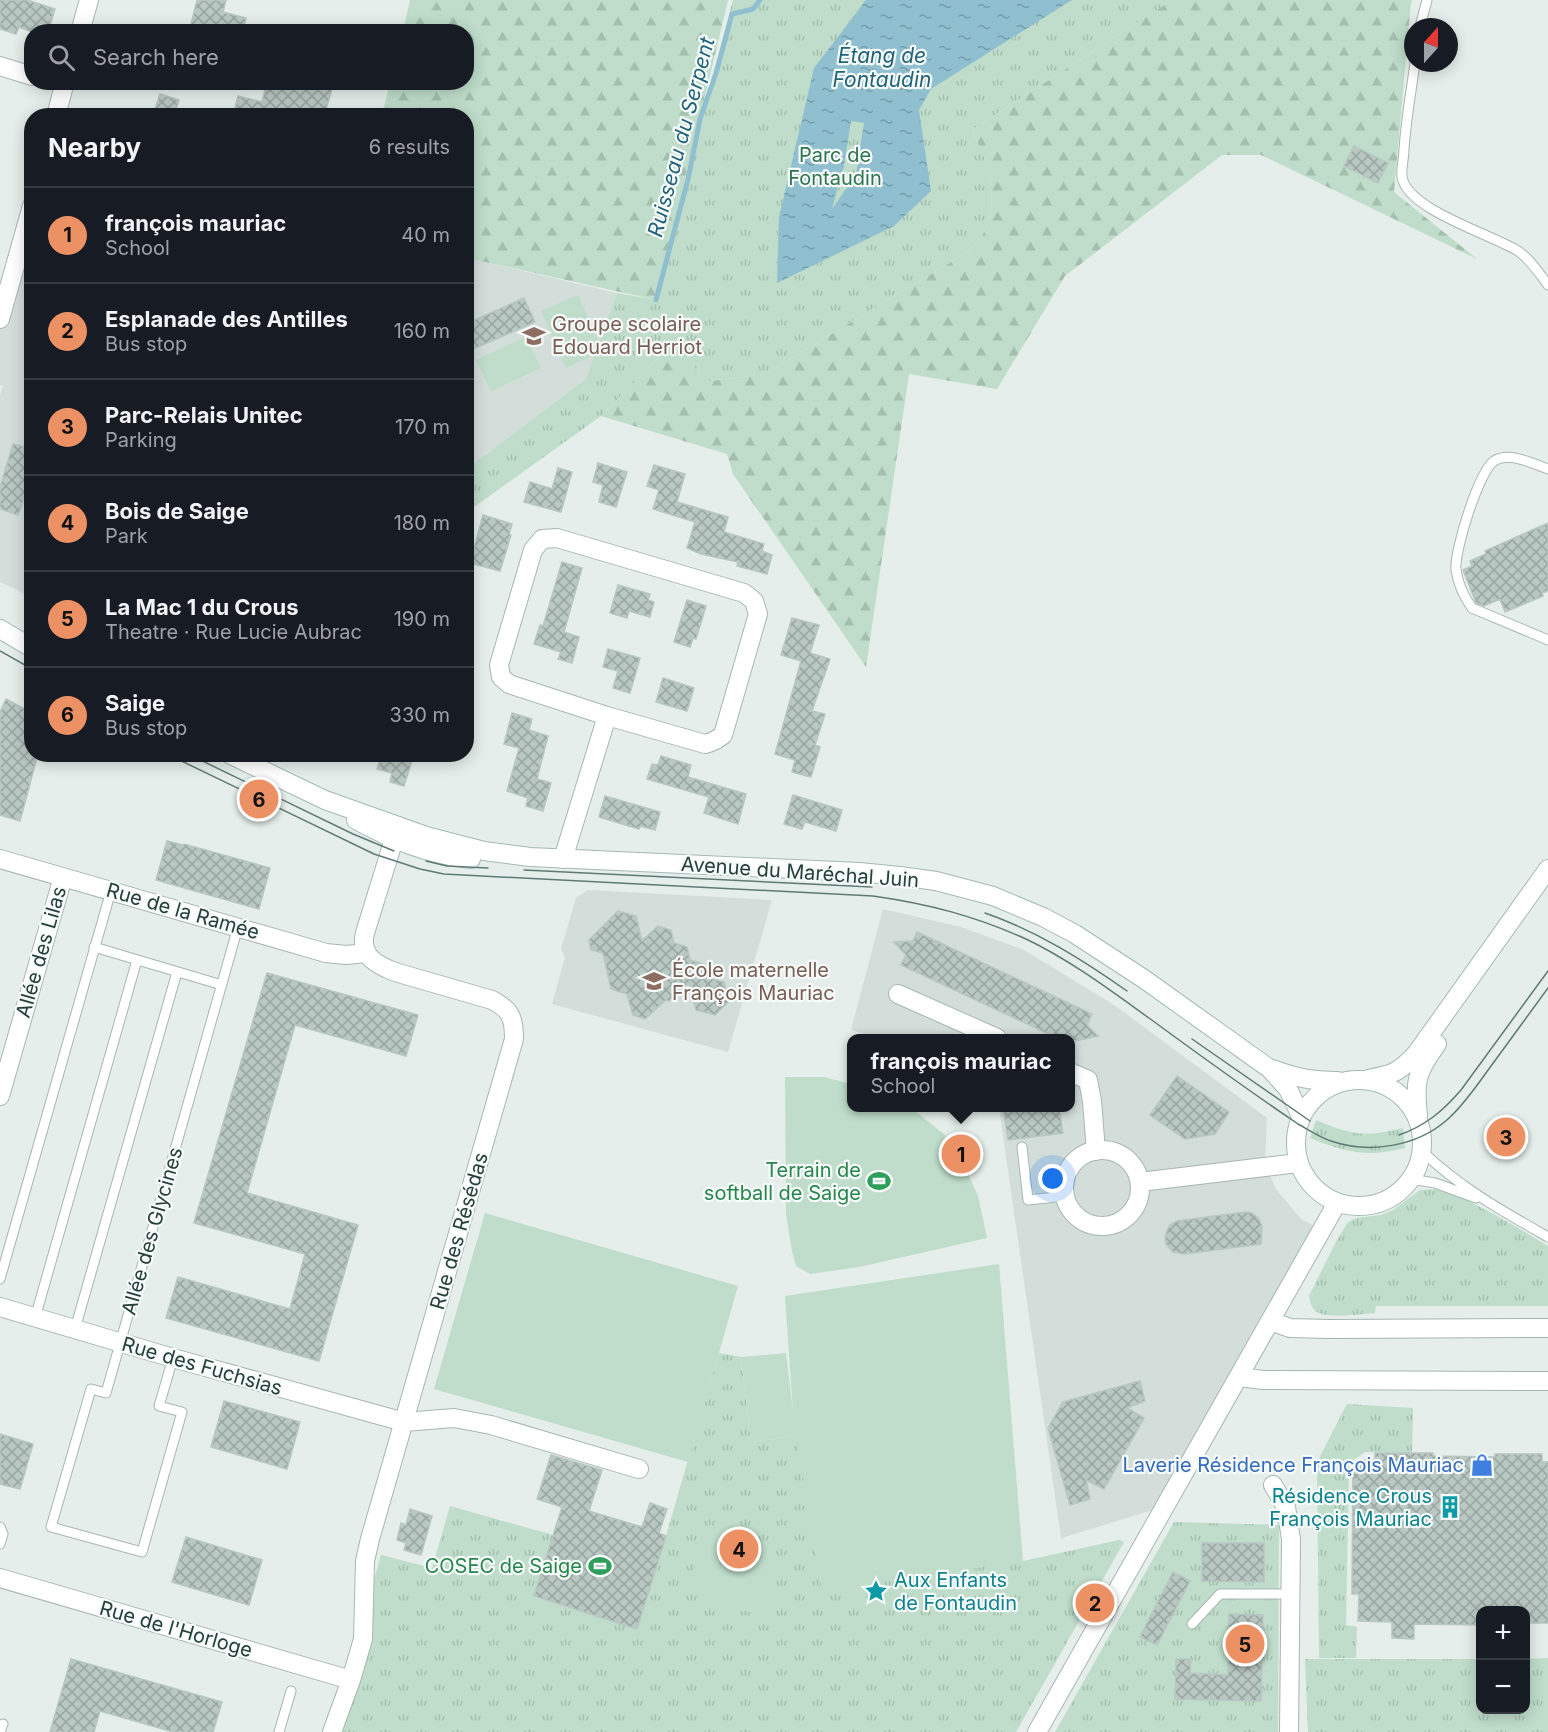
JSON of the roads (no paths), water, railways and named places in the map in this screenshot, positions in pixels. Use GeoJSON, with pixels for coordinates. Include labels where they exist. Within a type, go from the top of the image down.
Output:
{"type":"FeatureCollection","features":[{"type":"Feature","properties":{"kind":"street"},"geometry":{"type":"LineString","coordinates":[[82,24],[89,0]]}},
{"type":"Feature","properties":{"kind":"street"},"geometry":{"type":"LineString","coordinates":[[0,66],[24,74]]}},
{"type":"Feature","properties":{"kind":"street"},"geometry":{"type":"LineString","coordinates":[[57,108],[60,90]]}},
{"type":"Feature","properties":{"kind":"street"},"geometry":{"type":"LineString","coordinates":[[0,319],[24,234]]}},
{"type":"Feature","properties":{"kind":"street"},"geometry":{"type":"LineString","coordinates":[[557,538],[744,593],[754,601],[758,614],[723,735],[714,742],[705,744],[607,716],[509,684],[501,677],[500,665],[533,550],[542,539],[557,538]]}},
{"type":"Feature","properties":{"kind":"street"},"geometry":{"type":"LineString","coordinates":[[0,629],[24,643]]}},
{"type":"Feature","properties":{"kind":"street"},"geometry":{"type":"LineString","coordinates":[[563,859],[607,716]]}},
{"type":"Feature","properties":{"kind":"street","name":"Avenue du Maréchal Juin"},"geometry":{"type":"LineString","coordinates":[[246,762],[325,800],[345,814],[396,833],[435,853],[482,860],[530,857],[859,872],[936,881],[993,896],[1076,934],[1144,979],[1270,1069],[1288,1089],[1301,1116]]}},
{"type":"Feature","properties":{"kind":"street"},"geometry":{"type":"LineString","coordinates":[[366,953],[365,933],[396,833]]}},
{"type":"Feature","properties":{"kind":"street","name":"Rue de la Ramée"},"geometry":{"type":"LineString","coordinates":[[0,859],[336,955],[366,953]]}},
{"type":"Feature","properties":{"kind":"street"},"geometry":{"type":"LineString","coordinates":[[1548,869],[1416,1054],[1402,1069],[1392,1075],[1343,1081],[1326,1089],[1312,1100],[1301,1116],[1295,1146],[1298,1163],[1304,1176],[1324,1196],[1337,1203],[1357,1207],[1376,1204],[1394,1196],[1411,1179],[1419,1166],[1422,1151],[1415,1092],[1417,1079],[1427,1058],[1548,889]]}},
{"type":"Feature","properties":{"kind":"street","name":"Allée des Lilas"},"geometry":{"type":"LineString","coordinates":[[0,1096],[63,877]]}},
{"type":"Feature","properties":{"kind":"street","name":"Rue des Résédas"},"geometry":{"type":"LineString","coordinates":[[333,1732],[363,1640],[365,1561],[370,1539],[514,1039],[514,1023],[510,1013],[503,1005],[379,966],[366,953]]}},
{"type":"Feature","properties":{"kind":"street"},"geometry":{"type":"LineString","coordinates":[[898,994],[988,1034]]}},
{"type":"Feature","properties":{"kind":"street","name":"Avenue du Maréchal Juin"},"geometry":{"type":"LineString","coordinates":[[1270,1069],[1315,1082],[1343,1081]]}},
{"type":"Feature","properties":{"kind":"street"},"geometry":{"type":"LineString","coordinates":[[1075,1074],[1088,1080],[1096,1151]]}},
{"type":"Feature","properties":{"kind":"street"},"geometry":{"type":"LineString","coordinates":[[1364,1080],[1381,1084],[1396,1092],[1409,1104],[1418,1120]]}},
{"type":"Feature","properties":{"kind":"street"},"geometry":{"type":"LineString","coordinates":[[1108,1150],[1129,1161],[1140,1182],[1140,1194],[1129,1216],[1107,1227],[1094,1226],[1083,1221],[1073,1213],[1066,1202],[1065,1179],[1070,1168],[1086,1154],[1096,1151],[1108,1150]]}},
{"type":"Feature","properties":{"kind":"street"},"geometry":{"type":"LineString","coordinates":[[1140,1182],[1298,1163]]}},
{"type":"Feature","properties":{"kind":"street"},"geometry":{"type":"LineString","coordinates":[[1037,1732],[1337,1203]]}},
{"type":"Feature","properties":{"kind":"street","name":"Rue des Fuchsias"},"geometry":{"type":"LineString","coordinates":[[0,1307],[404,1422]]}},
{"type":"Feature","properties":{"kind":"street"},"geometry":{"type":"LineString","coordinates":[[1270,1321],[1290,1328],[1548,1328]]}},
{"type":"Feature","properties":{"kind":"street"},"geometry":{"type":"LineString","coordinates":[[1239,1377],[1263,1380],[1548,1380]]}},
{"type":"Feature","properties":{"kind":"street"},"geometry":{"type":"LineString","coordinates":[[404,1422],[454,1418],[491,1425],[639,1469]]}},
{"type":"Feature","properties":{"kind":"street"},"geometry":{"type":"LineString","coordinates":[[1272,1485],[1287,1507],[1291,1539],[1289,1732]]}},
{"type":"Feature","properties":{"kind":"street","name":"Rue de l'Horloge"},"geometry":{"type":"LineString","coordinates":[[0,1578],[351,1680]]}},
{"type":"Feature","properties":{"kind":"lane"},"geometry":{"type":"LineString","coordinates":[[1422,18],[1427,0]]}},
{"type":"Feature","properties":{"kind":"lane"},"geometry":{"type":"LineString","coordinates":[[1414,72],[1406,121],[1402,178],[1408,191],[1419,202],[1439,213],[1521,253],[1548,285]]}},
{"type":"Feature","properties":{"kind":"lane"},"geometry":{"type":"LineString","coordinates":[[1548,470],[1508,457],[1496,460],[1488,467],[1481,480],[1456,558],[1456,570],[1461,587],[1466,601],[1472,608],[1548,640]]}},
{"type":"Feature","properties":{"kind":"lane"},"geometry":{"type":"LineString","coordinates":[[0,1279],[111,891]]}},
{"type":"Feature","properties":{"kind":"lane","name":"Allée des Glycines"},"geometry":{"type":"LineString","coordinates":[[173,1358],[159,1406],[182,1412],[142,1552],[51,1527],[91,1389],[106,1393],[238,927]]}},
{"type":"Feature","properties":{"kind":"lane"},"geometry":{"type":"LineString","coordinates":[[94,947],[222,985]]}},
{"type":"Feature","properties":{"kind":"lane"},"geometry":{"type":"LineString","coordinates":[[35,1318],[136,960]]}},
{"type":"Feature","properties":{"kind":"lane"},"geometry":{"type":"LineString","coordinates":[[75,1329],[177,972]]}},
{"type":"Feature","properties":{"kind":"lane"},"geometry":{"type":"LineString","coordinates":[[1022,1147],[1028,1200],[1065,1196]]}},
{"type":"Feature","properties":{"kind":"lane"},"geometry":{"type":"LineString","coordinates":[[1422,1151],[1440,1168],[1486,1202],[1548,1238]]}},
{"type":"Feature","properties":{"kind":"lane"},"geometry":{"type":"LineString","coordinates":[[1411,1179],[1435,1183],[1486,1202]]}},
{"type":"Feature","properties":{"kind":"lane"},"geometry":{"type":"LineString","coordinates":[[0,1527],[3,1534],[0,1544]]}},
{"type":"Feature","properties":{"kind":"lane"},"geometry":{"type":"LineString","coordinates":[[1192,1624],[1220,1594],[1290,1594]]}},
{"type":"Feature","properties":{"kind":"lane"},"geometry":{"type":"LineString","coordinates":[[279,1732],[291,1691]]}},
{"type":"Feature","properties":{"kind":"water","name":"Étang de Fontaudin"},"geometry":{"type":"Polygon","coordinates":[[[866,0],[1072,0],[931,89],[919,110],[931,191],[894,226],[777,283],[779,217],[814,68],[866,0]],[[851,121],[844,166],[832,209],[856,174],[864,123],[851,121]]]}},
{"type":"Feature","properties":{"kind":"waterway","name":"Ruisseau du Serpent"},"geometry":{"type":"LineString","coordinates":[[656,300],[688,179],[700,119],[716,73],[732,14],[753,9],[760,0]]}},
{"type":"Feature","properties":{"kind":"tram line"},"geometry":{"type":"LineString","coordinates":[[0,651],[24,664]]}},
{"type":"Feature","properties":{"kind":"tram line"},"geometry":{"type":"LineString","coordinates":[[184,762],[374,854],[444,874],[873,896],[933,907],[970,917],[1026,939],[1058,956],[1105,986],[1298,1124],[1322,1138],[1346,1145],[1361,1147],[1392,1145],[1407,1142],[1436,1129],[1461,1106],[1548,988]]}},
{"type":"Feature","properties":{"kind":"tram line"},"geometry":{"type":"LineString","coordinates":[[204,762],[353,834],[394,851]]}},
{"type":"Feature","properties":{"kind":"tram line"},"geometry":{"type":"LineString","coordinates":[[426,861],[447,866],[488,868]]}},
{"type":"Feature","properties":{"kind":"tram line"},"geometry":{"type":"LineString","coordinates":[[524,870],[872,887]]}},
{"type":"Feature","properties":{"kind":"tram line"},"geometry":{"type":"LineString","coordinates":[[985,913],[1023,928],[1059,947],[1127,991]]}},
{"type":"Feature","properties":{"kind":"tram line"},"geometry":{"type":"LineString","coordinates":[[1399,1135],[1425,1122],[1454,1098],[1548,971]]}},
{"type":"Feature","properties":{"kind":"tram line"},"geometry":{"type":"LineString","coordinates":[[1192,1039],[1310,1121]]}},
{"type":"Feature","properties":{"kind":"place","name":"Groupe scolaire Edouard Herriot"},"geometry":{"type":"Point","coordinates":[534,336]}},
{"type":"Feature","properties":{"kind":"place","name":"Saige"},"geometry":{"type":"Point","coordinates":[259,799]}},
{"type":"Feature","properties":{"kind":"place","name":"École maternelle François Mauriac"},"geometry":{"type":"Point","coordinates":[654,981]}},
{"type":"Feature","properties":{"kind":"place","name":"Parc-Relais Unitec"},"geometry":{"type":"Point","coordinates":[1506,1137]}},
{"type":"Feature","properties":{"kind":"place","name":"françois mauriac"},"geometry":{"type":"Point","coordinates":[961,1154]}},
{"type":"Feature","properties":{"kind":"place","name":"Terrain de softball de Saige"},"geometry":{"type":"Point","coordinates":[879,1181]}},
{"type":"Feature","properties":{"kind":"place","name":"Laverie Résidence François Mauriac"},"geometry":{"type":"Point","coordinates":[1482,1465]}},
{"type":"Feature","properties":{"kind":"place","name":"Résidence Crous François Mauriac"},"geometry":{"type":"Point","coordinates":[1450,1507]}},
{"type":"Feature","properties":{"kind":"place","name":"Bois de Saige"},"geometry":{"type":"Point","coordinates":[739,1549]}},
{"type":"Feature","properties":{"kind":"place","name":"COSEC de Saige"},"geometry":{"type":"Point","coordinates":[600,1566]}},
{"type":"Feature","properties":{"kind":"place","name":"Aux Enfants de Fontaudin"},"geometry":{"type":"Point","coordinates":[876,1591]}},
{"type":"Feature","properties":{"kind":"place","name":"Esplanade des Antilles"},"geometry":{"type":"Point","coordinates":[1095,1603]}},
{"type":"Feature","properties":{"kind":"place","name":"La Mac 1 du Crous"},"geometry":{"type":"Point","coordinates":[1245,1644]}},
{"type":"Feature","properties":{"kind":"park label","name":"Parc de Fontaudin"},"geometry":{"type":"Point","coordinates":[835,166]}}]}
